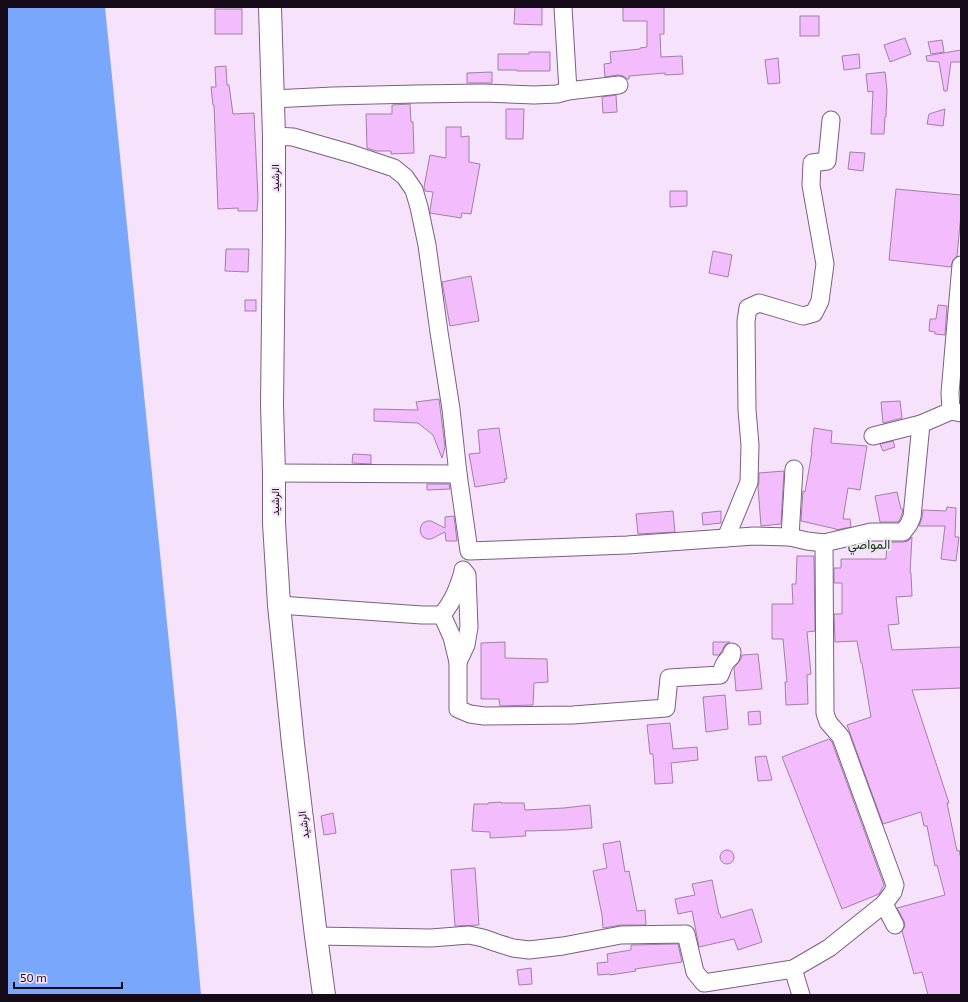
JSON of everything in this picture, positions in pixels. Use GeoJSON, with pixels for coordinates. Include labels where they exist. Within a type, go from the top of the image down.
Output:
{"type":"FeatureCollection","features":[{"type":"Feature","properties":{"kind":"main road","name":"الرشيد"},"geometry":{"type":"LineString","coordinates":[[270,7],[274,136],[272,406],[274,523],[279,605],[294,752],[324,995]]}},
{"type":"Feature","properties":{"kind":"street"},"geometry":{"type":"LineString","coordinates":[[563,7],[568,91]]}},
{"type":"Feature","properties":{"kind":"street"},"geometry":{"type":"LineString","coordinates":[[273,99],[416,94],[483,93],[534,95],[557,94],[568,91],[619,85]]}},
{"type":"Feature","properties":{"kind":"street"},"geometry":{"type":"LineString","coordinates":[[726,538],[749,482],[750,445],[747,410],[746,321],[748,308],[759,303],[803,316],[814,313],[820,301],[825,264],[812,185],[812,163],[827,162],[831,120]]}},
{"type":"Feature","properties":{"kind":"street"},"geometry":{"type":"LineString","coordinates":[[274,136],[293,137],[394,168],[405,177],[414,190],[427,245],[439,332],[452,409],[458,474],[469,551],[458,590],[442,615]]}},
{"type":"Feature","properties":{"kind":"street"},"geometry":{"type":"LineString","coordinates":[[873,436],[921,424],[956,412],[950,393],[961,265]]}},
{"type":"Feature","properties":{"kind":"street"},"geometry":{"type":"LineString","coordinates":[[469,551],[627,545],[754,536],[790,537],[807,542],[824,544],[871,532],[903,532],[912,517],[921,424]]}},
{"type":"Feature","properties":{"kind":"street"},"geometry":{"type":"LineString","coordinates":[[790,537],[794,469]]}},
{"type":"Feature","properties":{"kind":"street"},"geometry":{"type":"LineString","coordinates":[[274,473],[458,474]]}},
{"type":"Feature","properties":{"kind":"street"},"geometry":{"type":"LineString","coordinates":[[316,936],[431,938],[469,935],[513,948],[529,950],[563,946],[621,934],[686,934],[695,972],[704,983],[793,969],[829,948],[884,904],[893,892],[895,885],[841,738],[828,722],[825,713],[824,544]]}},
{"type":"Feature","properties":{"kind":"street"},"geometry":{"type":"LineString","coordinates":[[458,662],[466,645],[469,627],[467,575],[463,570]]}},
{"type":"Feature","properties":{"kind":"street"},"geometry":{"type":"LineString","coordinates":[[279,605],[442,615]]}},
{"type":"Feature","properties":{"kind":"street"},"geometry":{"type":"LineString","coordinates":[[442,615],[452,637],[458,662],[458,709],[470,714],[484,716],[573,715],[666,708],[669,678],[720,676],[724,663],[731,657],[732,652]]}},
{"type":"Feature","properties":{"kind":"street"},"geometry":{"type":"LineString","coordinates":[[884,904],[895,925]]}},
{"type":"Feature","properties":{"kind":"street"},"geometry":{"type":"LineString","coordinates":[[793,969],[801,995]]}},
{"type":"Feature","properties":{"kind":"water"},"geometry":{"type":"Polygon","coordinates":[[[7,7],[105,7],[177,722],[201,995],[7,995],[7,7]]]}},
{"type":"Feature","properties":{"kind":"building"},"geometry":{"type":"Polygon","coordinates":[[[515,7],[542,7],[542,25],[514,24],[515,7]]]}},
{"type":"Feature","properties":{"kind":"building"},"geometry":{"type":"Polygon","coordinates":[[[623,7],[664,7],[664,34],[660,34],[661,57],[682,56],[683,74],[665,75],[665,73],[629,76],[629,79],[618,75],[605,77],[604,64],[611,63],[610,52],[647,47],[647,21],[623,21],[623,7]]]}},
{"type":"Feature","properties":{"kind":"building"},"geometry":{"type":"Polygon","coordinates":[[[215,9],[242,9],[242,34],[215,34],[215,9]]]}},
{"type":"Feature","properties":{"kind":"building"},"geometry":{"type":"Polygon","coordinates":[[[800,16],[819,16],[819,36],[800,36],[800,16]]]}},
{"type":"Feature","properties":{"kind":"building"},"geometry":{"type":"Polygon","coordinates":[[[905,38],[911,54],[890,62],[884,45],[905,38]]]}},
{"type":"Feature","properties":{"kind":"building"},"geometry":{"type":"Polygon","coordinates":[[[942,40],[944,52],[931,54],[928,42],[942,40]]]}},
{"type":"Feature","properties":{"kind":"building"},"geometry":{"type":"Polygon","coordinates":[[[961,50],[961,62],[951,62],[947,91],[944,91],[939,62],[927,61],[926,56],[961,50]]]}},
{"type":"Feature","properties":{"kind":"building"},"geometry":{"type":"Polygon","coordinates":[[[529,52],[550,52],[550,71],[498,70],[498,54],[529,54],[529,52]]]}},
{"type":"Feature","properties":{"kind":"building"},"geometry":{"type":"Polygon","coordinates":[[[859,54],[860,68],[844,70],[842,56],[859,54]]]}},
{"type":"Feature","properties":{"kind":"building"},"geometry":{"type":"Polygon","coordinates":[[[778,58],[780,83],[768,84],[765,60],[778,58]]]}},
{"type":"Feature","properties":{"kind":"building"},"geometry":{"type":"Polygon","coordinates":[[[226,66],[227,85],[229,85],[233,114],[254,113],[258,198],[257,211],[238,211],[238,208],[218,209],[214,105],[211,87],[216,87],[215,67],[226,66]]]}},
{"type":"Feature","properties":{"kind":"building"},"geometry":{"type":"Polygon","coordinates":[[[492,72],[492,83],[467,83],[467,73],[492,72]]]}},
{"type":"Feature","properties":{"kind":"building"},"geometry":{"type":"Polygon","coordinates":[[[885,72],[887,90],[884,134],[871,134],[873,91],[868,92],[866,74],[885,72]]]}},
{"type":"Feature","properties":{"kind":"building"},"geometry":{"type":"Polygon","coordinates":[[[616,95],[617,112],[603,113],[602,97],[616,95]]]}},
{"type":"Feature","properties":{"kind":"building"},"geometry":{"type":"Polygon","coordinates":[[[410,104],[411,122],[413,122],[414,153],[391,154],[391,151],[376,151],[367,148],[366,114],[392,114],[392,105],[410,104]]]}},
{"type":"Feature","properties":{"kind":"building"},"geometry":{"type":"Polygon","coordinates":[[[506,109],[524,109],[523,139],[506,139],[506,109]]]}},
{"type":"Feature","properties":{"kind":"building"},"geometry":{"type":"Polygon","coordinates":[[[945,109],[943,126],[927,124],[929,114],[945,109]]]}},
{"type":"Feature","properties":{"kind":"building"},"geometry":{"type":"Polygon","coordinates":[[[446,127],[461,127],[461,137],[469,136],[469,162],[480,164],[471,214],[462,213],[461,218],[430,213],[433,192],[425,191],[424,187],[430,155],[446,158],[446,127]]]}},
{"type":"Feature","properties":{"kind":"building"},"geometry":{"type":"Polygon","coordinates":[[[850,152],[865,153],[863,171],[848,169],[850,152]]]}},
{"type":"Feature","properties":{"kind":"building"},"geometry":{"type":"Polygon","coordinates":[[[896,189],[961,195],[961,214],[957,256],[953,260],[951,267],[889,260],[896,189]]]}},
{"type":"Feature","properties":{"kind":"building"},"geometry":{"type":"Polygon","coordinates":[[[670,191],[687,191],[687,206],[670,207],[670,191]]]}},
{"type":"Feature","properties":{"kind":"building"},"geometry":{"type":"Polygon","coordinates":[[[226,249],[249,249],[248,272],[225,271],[226,249]]]}},
{"type":"Feature","properties":{"kind":"building"},"geometry":{"type":"Polygon","coordinates":[[[713,251],[732,255],[728,277],[709,273],[713,251]]]}},
{"type":"Feature","properties":{"kind":"building"},"geometry":{"type":"Polygon","coordinates":[[[471,276],[479,321],[450,326],[442,282],[471,276]]]}},
{"type":"Feature","properties":{"kind":"building"},"geometry":{"type":"Polygon","coordinates":[[[245,300],[256,300],[256,311],[245,311],[245,300]]]}},
{"type":"Feature","properties":{"kind":"building"},"geometry":{"type":"Polygon","coordinates":[[[938,305],[947,306],[945,335],[935,334],[935,332],[929,331],[930,319],[936,319],[938,305]]]}},
{"type":"Feature","properties":{"kind":"building"},"geometry":{"type":"Polygon","coordinates":[[[439,399],[445,447],[442,458],[433,435],[418,423],[374,421],[374,409],[418,410],[416,402],[439,399]]]}},
{"type":"Feature","properties":{"kind":"building"},"geometry":{"type":"Polygon","coordinates":[[[900,401],[902,418],[883,423],[881,402],[900,401]]]}},
{"type":"Feature","properties":{"kind":"building"},"geometry":{"type":"Polygon","coordinates":[[[499,428],[507,479],[504,479],[505,482],[475,487],[469,454],[480,453],[478,430],[499,428]]]}},
{"type":"Feature","properties":{"kind":"building"},"geometry":{"type":"Polygon","coordinates":[[[814,428],[832,431],[831,443],[867,446],[860,490],[848,488],[843,519],[850,519],[851,527],[836,530],[801,521],[803,491],[805,492],[812,452],[814,428]]]}},
{"type":"Feature","properties":{"kind":"building"},"geometry":{"type":"Polygon","coordinates":[[[893,441],[895,447],[883,451],[880,444],[893,441]]]}},
{"type":"Feature","properties":{"kind":"building"},"geometry":{"type":"Polygon","coordinates":[[[353,454],[371,455],[371,464],[352,463],[353,454]]]}},
{"type":"Feature","properties":{"kind":"building"},"geometry":{"type":"Polygon","coordinates":[[[784,471],[781,524],[761,526],[758,487],[759,473],[784,471]]]}},
{"type":"Feature","properties":{"kind":"building"},"geometry":{"type":"Polygon","coordinates":[[[427,484],[449,484],[450,489],[427,490],[427,484]]]}},
{"type":"Feature","properties":{"kind":"building"},"geometry":{"type":"Polygon","coordinates":[[[897,492],[901,509],[903,509],[900,519],[898,522],[880,522],[875,496],[897,492]]]}},
{"type":"Feature","properties":{"kind":"building"},"geometry":{"type":"Polygon","coordinates":[[[947,507],[956,508],[955,537],[959,537],[956,561],[941,559],[945,526],[919,526],[923,510],[946,511],[947,507]]]}},
{"type":"Feature","properties":{"kind":"building"},"geometry":{"type":"Polygon","coordinates":[[[673,511],[675,532],[638,534],[636,514],[673,511]]]}},
{"type":"Feature","properties":{"kind":"building"},"geometry":{"type":"Polygon","coordinates":[[[721,511],[721,523],[703,525],[702,513],[721,511]]]}},
{"type":"Feature","properties":{"kind":"building"},"geometry":{"type":"Polygon","coordinates":[[[454,516],[457,541],[446,541],[445,532],[431,539],[423,537],[421,534],[420,530],[423,523],[431,521],[445,528],[445,517],[454,516]]]}},
{"type":"Feature","properties":{"kind":"building"},"geometry":{"type":"Polygon","coordinates":[[[912,537],[910,573],[912,596],[896,597],[899,624],[888,625],[892,650],[961,647],[961,688],[912,690],[949,803],[947,803],[957,851],[959,850],[961,859],[961,995],[928,995],[922,972],[914,974],[902,931],[905,926],[904,921],[897,908],[945,895],[937,865],[935,866],[927,826],[924,826],[921,812],[883,824],[847,725],[871,717],[857,641],[835,642],[834,614],[842,614],[842,583],[834,583],[834,568],[841,568],[841,559],[886,559],[887,542],[908,541],[912,537]]]}},
{"type":"Feature","properties":{"kind":"building"},"geometry":{"type":"Polygon","coordinates":[[[797,556],[814,556],[815,631],[807,632],[811,674],[807,675],[808,704],[786,705],[785,682],[787,682],[783,639],[772,639],[772,604],[793,604],[792,584],[796,584],[797,556]]]}},
{"type":"Feature","properties":{"kind":"building"},"geometry":{"type":"Polygon","coordinates":[[[505,642],[505,658],[547,659],[548,682],[534,683],[533,705],[500,706],[499,699],[481,699],[481,643],[505,642]]]}},
{"type":"Feature","properties":{"kind":"building"},"geometry":{"type":"Polygon","coordinates":[[[713,642],[730,642],[725,645],[719,655],[713,655],[713,642]]]}},
{"type":"Feature","properties":{"kind":"building"},"geometry":{"type":"Polygon","coordinates":[[[758,654],[762,689],[736,691],[734,668],[741,659],[742,655],[758,654]]]}},
{"type":"Feature","properties":{"kind":"building"},"geometry":{"type":"Polygon","coordinates":[[[725,695],[728,729],[706,732],[703,697],[725,695]]]}},
{"type":"Feature","properties":{"kind":"building"},"geometry":{"type":"Polygon","coordinates":[[[760,711],[761,724],[749,725],[748,712],[760,711]]]}},
{"type":"Feature","properties":{"kind":"building"},"geometry":{"type":"Polygon","coordinates":[[[670,723],[673,749],[697,747],[698,760],[671,763],[673,783],[655,784],[653,754],[650,754],[647,725],[670,723]]]}},
{"type":"Feature","properties":{"kind":"building"},"geometry":{"type":"Polygon","coordinates":[[[829,739],[832,742],[884,885],[879,894],[842,909],[782,757],[829,739]]]}},
{"type":"Feature","properties":{"kind":"building"},"geometry":{"type":"Polygon","coordinates":[[[766,756],[772,780],[758,781],[755,757],[766,756]]]}},
{"type":"Feature","properties":{"kind":"building"},"geometry":{"type":"Polygon","coordinates":[[[501,802],[524,803],[525,810],[590,805],[592,828],[525,831],[526,836],[490,838],[490,832],[472,831],[474,804],[501,802]]]}},
{"type":"Feature","properties":{"kind":"building"},"geometry":{"type":"Polygon","coordinates":[[[333,813],[336,833],[324,835],[321,816],[333,813]]]}},
{"type":"Feature","properties":{"kind":"building"},"geometry":{"type":"Polygon","coordinates":[[[620,841],[625,872],[629,871],[637,911],[645,910],[646,925],[621,925],[603,928],[602,915],[593,871],[607,868],[603,844],[620,841]]]}},
{"type":"Feature","properties":{"kind":"building"},"geometry":{"type":"Polygon","coordinates":[[[727,850],[732,852],[734,857],[732,862],[727,864],[722,862],[720,857],[722,852],[727,850]]]}},
{"type":"Feature","properties":{"kind":"building"},"geometry":{"type":"Polygon","coordinates":[[[475,868],[479,925],[455,926],[451,870],[475,868]]]}},
{"type":"Feature","properties":{"kind":"building"},"geometry":{"type":"Polygon","coordinates":[[[712,880],[721,918],[752,909],[762,942],[738,950],[734,939],[699,947],[692,911],[678,914],[675,899],[695,895],[692,884],[712,880]]]}},
{"type":"Feature","properties":{"kind":"building"},"geometry":{"type":"Polygon","coordinates":[[[678,944],[682,962],[635,969],[636,971],[610,975],[598,975],[597,963],[608,962],[607,954],[631,950],[631,945],[678,944]]]}},
{"type":"Feature","properties":{"kind":"building"},"geometry":{"type":"Polygon","coordinates":[[[531,968],[532,984],[519,985],[517,970],[531,968]]]}},
{"type":"Feature","properties":{"kind":"district","name":"المواصي"},"geometry":{"type":"Point","coordinates":[869,544]}}]}
